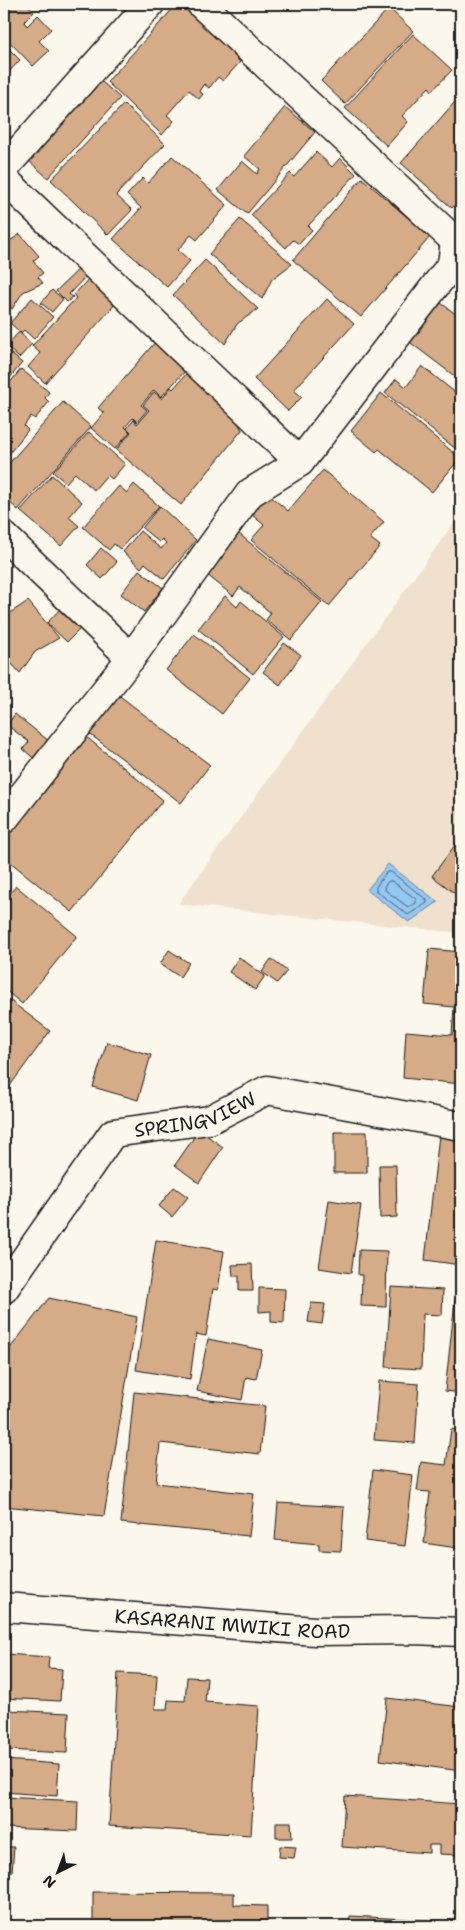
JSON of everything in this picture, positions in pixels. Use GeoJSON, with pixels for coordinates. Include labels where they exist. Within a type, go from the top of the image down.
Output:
{"type":"FeatureCollection","features":[{"type":"Feature","properties":{"kind":"street"},"geometry":{"type":"LineString","coordinates":[[4,168],[150,4]]}},
{"type":"Feature","properties":{"kind":"street"},"geometry":{"type":"LineString","coordinates":[[4,819],[131,658],[250,493],[300,462],[452,264],[455,241],[201,4]]}},
{"type":"Feature","properties":{"kind":"street"},"geometry":{"type":"LineString","coordinates":[[4,178],[300,462]]}},
{"type":"Feature","properties":{"kind":"street"},"geometry":{"type":"LineString","coordinates":[[4,536],[131,658]]}},
{"type":"Feature","properties":{"kind":"street","name":"SPRINGVIEW"},"geometry":{"type":"LineString","coordinates":[[4,1289],[113,1133],[209,1120],[267,1090],[461,1126]]}},
{"type":"Feature","properties":{"kind":"street","name":"KASARANI MWIKI ROAD"},"geometry":{"type":"LineString","coordinates":[[4,1607],[315,1632],[413,1630],[461,1632]]}},
{"type":"Feature","properties":{"kind":"shaded area"},"geometry":{"type":"Polygon","coordinates":[[[461,513],[461,933],[178,904],[461,513]]]}},
{"type":"Feature","properties":{"kind":"water"},"geometry":{"type":"Polygon","coordinates":[[[388,864],[438,902],[409,922],[367,890],[388,864]]]}},
{"type":"Feature","properties":{"kind":"building"},"geometry":{"type":"Polygon","coordinates":[[[13,4],[27,4],[34,12],[24,22],[27,26],[38,15],[51,29],[39,41],[49,51],[33,66],[4,36],[4,12],[13,4]]]}},
{"type":"Feature","properties":{"kind":"building"},"geometry":{"type":"Polygon","coordinates":[[[177,4],[186,4],[240,62],[223,81],[218,77],[209,88],[204,84],[199,91],[203,94],[199,99],[189,90],[167,115],[174,121],[162,135],[107,82],[177,4]]]}},
{"type":"Feature","properties":{"kind":"building"},"geometry":{"type":"Polygon","coordinates":[[[389,8],[413,31],[345,104],[321,81],[389,8]]]}},
{"type":"Feature","properties":{"kind":"building"},"geometry":{"type":"Polygon","coordinates":[[[413,34],[452,70],[432,91],[429,87],[402,116],[408,122],[387,146],[345,108],[413,34]]]}},
{"type":"Feature","properties":{"kind":"building"},"geometry":{"type":"Polygon","coordinates":[[[4,44],[20,60],[6,75],[4,72],[4,44]]]}},
{"type":"Feature","properties":{"kind":"building"},"geometry":{"type":"Polygon","coordinates":[[[101,81],[120,98],[48,178],[28,160],[101,81]]]}},
{"type":"Feature","properties":{"kind":"building"},"geometry":{"type":"Polygon","coordinates":[[[461,95],[461,198],[452,208],[401,163],[461,95]]]}},
{"type":"Feature","properties":{"kind":"building"},"geometry":{"type":"Polygon","coordinates":[[[124,104],[165,144],[116,195],[132,210],[108,235],[51,180],[124,104]]]}},
{"type":"Feature","properties":{"kind":"building"},"geometry":{"type":"Polygon","coordinates":[[[285,107],[315,132],[247,214],[218,190],[242,161],[257,174],[260,169],[244,156],[285,107]]]}},
{"type":"Feature","properties":{"kind":"building"},"geometry":{"type":"Polygon","coordinates":[[[316,152],[332,167],[340,158],[356,174],[308,226],[312,230],[299,244],[293,240],[286,248],[251,215],[290,173],[294,177],[316,152]]]}},
{"type":"Feature","properties":{"kind":"building"},"geometry":{"type":"Polygon","coordinates":[[[172,156],[227,205],[197,240],[191,235],[178,250],[190,261],[167,287],[113,239],[141,208],[127,195],[143,178],[148,183],[172,156]]]}},
{"type":"Feature","properties":{"kind":"building"},"geometry":{"type":"Polygon","coordinates":[[[362,178],[430,237],[361,317],[293,260],[362,178]]]}},
{"type":"Feature","properties":{"kind":"building"},"geometry":{"type":"Polygon","coordinates":[[[240,219],[292,264],[272,279],[262,299],[209,254],[240,219]]]}},
{"type":"Feature","properties":{"kind":"building"},"geometry":{"type":"Polygon","coordinates":[[[20,234],[39,256],[33,261],[43,273],[38,277],[43,283],[23,292],[12,309],[4,299],[4,245],[20,234]]]}},
{"type":"Feature","properties":{"kind":"building"},"geometry":{"type":"Polygon","coordinates":[[[205,260],[258,309],[237,324],[225,344],[173,295],[205,260]]]}},
{"type":"Feature","properties":{"kind":"building"},"geometry":{"type":"Polygon","coordinates":[[[81,267],[88,274],[69,294],[73,297],[67,302],[56,291],[81,267]]]}},
{"type":"Feature","properties":{"kind":"building"},"geometry":{"type":"Polygon","coordinates":[[[91,276],[118,301],[45,383],[28,367],[40,353],[32,346],[76,298],[74,295],[91,276]]]}},
{"type":"Feature","properties":{"kind":"building"},"geometry":{"type":"Polygon","coordinates":[[[52,290],[63,299],[52,312],[41,303],[52,290]]]}},
{"type":"Feature","properties":{"kind":"building"},"geometry":{"type":"Polygon","coordinates":[[[433,297],[461,318],[461,381],[403,337],[433,297]]]}},
{"type":"Feature","properties":{"kind":"building"},"geometry":{"type":"Polygon","coordinates":[[[32,298],[53,317],[34,339],[24,330],[21,333],[10,323],[32,298]]]}},
{"type":"Feature","properties":{"kind":"building"},"geometry":{"type":"Polygon","coordinates":[[[327,299],[354,324],[294,390],[302,397],[288,411],[254,379],[327,299]]]}},
{"type":"Feature","properties":{"kind":"building"},"geometry":{"type":"Polygon","coordinates":[[[19,332],[32,344],[19,358],[6,346],[19,332]]]}},
{"type":"Feature","properties":{"kind":"building"},"geometry":{"type":"Polygon","coordinates":[[[157,340],[188,368],[161,397],[154,390],[141,405],[147,410],[137,422],[133,418],[125,427],[130,432],[115,449],[91,428],[104,413],[98,408],[157,340]]]}},
{"type":"Feature","properties":{"kind":"building"},"geometry":{"type":"Polygon","coordinates":[[[4,348],[22,363],[4,385],[4,348]]]}},
{"type":"Feature","properties":{"kind":"building"},"geometry":{"type":"Polygon","coordinates":[[[422,366],[457,394],[461,388],[461,453],[385,393],[396,379],[406,387],[422,366]]]}},
{"type":"Feature","properties":{"kind":"building"},"geometry":{"type":"Polygon","coordinates":[[[21,369],[49,392],[45,398],[49,402],[35,419],[31,416],[24,426],[28,430],[8,455],[4,453],[4,390],[21,369]]]}},
{"type":"Feature","properties":{"kind":"building"},"geometry":{"type":"Polygon","coordinates":[[[187,373],[227,403],[242,430],[181,505],[116,450],[131,432],[127,428],[134,420],[137,424],[149,410],[143,405],[154,392],[162,399],[171,387],[173,389],[187,373]]]}},
{"type":"Feature","properties":{"kind":"building"},"geometry":{"type":"Polygon","coordinates":[[[381,393],[460,458],[432,492],[379,449],[376,452],[351,431],[381,393]]]}},
{"type":"Feature","properties":{"kind":"building"},"geometry":{"type":"Polygon","coordinates":[[[63,402],[91,427],[18,510],[4,497],[4,469],[63,402]]]}},
{"type":"Feature","properties":{"kind":"building"},"geometry":{"type":"Polygon","coordinates":[[[89,432],[125,464],[112,479],[107,475],[94,490],[75,473],[66,483],[53,472],[89,432]]]}},
{"type":"Feature","properties":{"kind":"building"},"geometry":{"type":"Polygon","coordinates":[[[323,470],[384,522],[370,538],[380,546],[329,606],[251,540],[264,525],[245,509],[262,489],[288,511],[323,470]]]}},
{"type":"Feature","properties":{"kind":"building"},"geometry":{"type":"Polygon","coordinates":[[[52,475],[82,502],[69,517],[79,526],[61,546],[20,511],[52,475]]]}},
{"type":"Feature","properties":{"kind":"building"},"geometry":{"type":"Polygon","coordinates":[[[134,484],[159,506],[120,549],[114,544],[109,550],[83,527],[119,486],[127,493],[134,484]]]}},
{"type":"Feature","properties":{"kind":"building"},"geometry":{"type":"Polygon","coordinates":[[[160,506],[196,540],[164,579],[145,563],[141,568],[123,552],[140,531],[161,549],[166,543],[162,539],[159,542],[142,528],[160,506]]]}},
{"type":"Feature","properties":{"kind":"building"},"geometry":{"type":"Polygon","coordinates":[[[233,529],[322,602],[291,640],[266,620],[271,613],[240,587],[233,596],[200,569],[233,529]]]}},
{"type":"Feature","properties":{"kind":"building"},"geometry":{"type":"Polygon","coordinates":[[[101,548],[117,562],[102,579],[87,565],[101,548]]]}},
{"type":"Feature","properties":{"kind":"building"},"geometry":{"type":"Polygon","coordinates":[[[139,570],[163,588],[144,612],[121,594],[139,570]]]}},
{"type":"Feature","properties":{"kind":"building"},"geometry":{"type":"Polygon","coordinates":[[[225,596],[237,607],[241,601],[284,637],[253,674],[198,629],[225,596]]]}},
{"type":"Feature","properties":{"kind":"building"},"geometry":{"type":"Polygon","coordinates":[[[28,601],[59,638],[35,652],[20,673],[4,655],[4,617],[28,601]]]}},
{"type":"Feature","properties":{"kind":"building"},"geometry":{"type":"Polygon","coordinates":[[[61,608],[82,627],[67,642],[47,623],[61,608]]]}},
{"type":"Feature","properties":{"kind":"building"},"geometry":{"type":"Polygon","coordinates":[[[194,634],[250,678],[222,714],[166,670],[194,634]]]}},
{"type":"Feature","properties":{"kind":"building"},"geometry":{"type":"Polygon","coordinates":[[[284,643],[301,655],[280,685],[263,672],[284,643]]]}},
{"type":"Feature","properties":{"kind":"building"},"geometry":{"type":"Polygon","coordinates":[[[112,690],[210,765],[181,803],[83,729],[112,690]]]}},
{"type":"Feature","properties":{"kind":"building"},"geometry":{"type":"Polygon","coordinates":[[[15,714],[54,745],[39,763],[23,749],[29,742],[7,725],[15,714]]]}},
{"type":"Feature","properties":{"kind":"building"},"geometry":{"type":"Polygon","coordinates":[[[84,735],[163,800],[72,912],[4,857],[4,833],[84,735]]]}},
{"type":"Feature","properties":{"kind":"building"},"geometry":{"type":"Polygon","coordinates":[[[461,837],[461,898],[432,876],[461,837]]]}},
{"type":"Feature","properties":{"kind":"building"},"geometry":{"type":"Polygon","coordinates":[[[16,886],[77,936],[22,1004],[4,989],[4,901],[16,886]]]}},
{"type":"Feature","properties":{"kind":"building"},"geometry":{"type":"Polygon","coordinates":[[[429,949],[461,952],[461,1084],[403,1078],[406,1031],[452,1035],[454,1007],[424,1004],[429,949]]]}},
{"type":"Feature","properties":{"kind":"building"},"geometry":{"type":"Polygon","coordinates":[[[169,950],[189,963],[180,977],[160,964],[169,950]]]}},
{"type":"Feature","properties":{"kind":"building"},"geometry":{"type":"Polygon","coordinates":[[[239,957],[265,976],[255,990],[229,972],[239,957]]]}},
{"type":"Feature","properties":{"kind":"building"},"geometry":{"type":"Polygon","coordinates":[[[271,959],[287,971],[277,983],[262,972],[271,959]]]}},
{"type":"Feature","properties":{"kind":"building"},"geometry":{"type":"Polygon","coordinates":[[[4,996],[50,1031],[4,1094],[4,996]]]}},
{"type":"Feature","properties":{"kind":"building"},"geometry":{"type":"Polygon","coordinates":[[[107,1042],[151,1055],[138,1100],[93,1087],[107,1042]]]}},
{"type":"Feature","properties":{"kind":"building"},"geometry":{"type":"Polygon","coordinates":[[[199,1130],[223,1147],[199,1183],[175,1165],[199,1130]]]}},
{"type":"Feature","properties":{"kind":"building"},"geometry":{"type":"Polygon","coordinates":[[[334,1132],[367,1132],[367,1173],[334,1173],[334,1132]]]}},
{"type":"Feature","properties":{"kind":"building"},"geometry":{"type":"Polygon","coordinates":[[[439,1135],[461,1137],[461,1265],[425,1260],[439,1135]]]}},
{"type":"Feature","properties":{"kind":"building"},"geometry":{"type":"Polygon","coordinates":[[[379,1165],[396,1165],[397,1217],[380,1218],[379,1165]]]}},
{"type":"Feature","properties":{"kind":"building"},"geometry":{"type":"Polygon","coordinates":[[[174,1187],[188,1197],[172,1217],[159,1206],[174,1187]]]}},
{"type":"Feature","properties":{"kind":"building"},"geometry":{"type":"Polygon","coordinates":[[[329,1200],[361,1205],[351,1273],[319,1268],[329,1200]]]}},
{"type":"Feature","properties":{"kind":"building"},"geometry":{"type":"Polygon","coordinates":[[[156,1240],[224,1251],[218,1290],[213,1289],[206,1336],[196,1334],[190,1379],[136,1370],[156,1240]]]}},
{"type":"Feature","properties":{"kind":"building"},"geometry":{"type":"Polygon","coordinates":[[[359,1250],[387,1251],[386,1307],[361,1306],[362,1275],[358,1275],[359,1250]]]}},
{"type":"Feature","properties":{"kind":"building"},"geometry":{"type":"Polygon","coordinates":[[[252,1264],[253,1291],[239,1291],[239,1276],[233,1276],[232,1265],[252,1264]]]}},
{"type":"Feature","properties":{"kind":"building"},"geometry":{"type":"Polygon","coordinates":[[[391,1287],[443,1290],[442,1315],[423,1314],[421,1369],[386,1367],[391,1287]]]}},
{"type":"Feature","properties":{"kind":"building"},"geometry":{"type":"Polygon","coordinates":[[[259,1288],[285,1289],[284,1323],[271,1322],[271,1311],[259,1312],[259,1288]]]}},
{"type":"Feature","properties":{"kind":"building"},"geometry":{"type":"Polygon","coordinates":[[[49,1298],[137,1317],[104,1516],[4,1506],[4,1356],[49,1298]]]}},
{"type":"Feature","properties":{"kind":"building"},"geometry":{"type":"Polygon","coordinates":[[[455,1300],[461,1301],[461,1393],[445,1391],[455,1300]]]}},
{"type":"Feature","properties":{"kind":"building"},"geometry":{"type":"Polygon","coordinates":[[[311,1303],[325,1304],[322,1324],[308,1322],[311,1303]]]}},
{"type":"Feature","properties":{"kind":"building"},"geometry":{"type":"Polygon","coordinates":[[[208,1339],[262,1350],[256,1379],[246,1377],[242,1400],[197,1391],[208,1339]]]}},
{"type":"Feature","properties":{"kind":"building"},"geometry":{"type":"Polygon","coordinates":[[[379,1381],[419,1384],[415,1443],[374,1440],[379,1381]]]}},
{"type":"Feature","properties":{"kind":"building"},"geometry":{"type":"Polygon","coordinates":[[[134,1392],[265,1406],[260,1454],[160,1443],[156,1483],[254,1494],[249,1536],[121,1523],[134,1392]]]}},
{"type":"Feature","properties":{"kind":"building"},"geometry":{"type":"Polygon","coordinates":[[[451,1429],[461,1431],[461,1517],[457,1548],[424,1543],[430,1492],[417,1491],[421,1462],[446,1465],[451,1429]]]}},
{"type":"Feature","properties":{"kind":"building"},"geometry":{"type":"Polygon","coordinates":[[[373,1470],[413,1475],[405,1546],[365,1541],[373,1470]]]}},
{"type":"Feature","properties":{"kind":"building"},"geometry":{"type":"Polygon","coordinates":[[[278,1503],[344,1507],[341,1551],[319,1550],[319,1544],[275,1540],[278,1503]]]}},
{"type":"Feature","properties":{"kind":"building"},"geometry":{"type":"Polygon","coordinates":[[[4,1647],[6,1647],[5,1654],[49,1657],[48,1668],[62,1669],[60,1701],[4,1698],[4,1647]]]}},
{"type":"Feature","properties":{"kind":"building"},"geometry":{"type":"Polygon","coordinates":[[[118,1673],[157,1675],[155,1709],[167,1709],[168,1700],[185,1701],[187,1677],[207,1678],[205,1702],[259,1706],[251,1835],[109,1826],[118,1673]]]}},
{"type":"Feature","properties":{"kind":"building"},"geometry":{"type":"Polygon","coordinates":[[[387,1698],[461,1707],[461,1771],[380,1760],[387,1698]]]}},
{"type":"Feature","properties":{"kind":"building"},"geometry":{"type":"Polygon","coordinates":[[[7,1710],[69,1713],[67,1753],[5,1750],[7,1710]]]}},
{"type":"Feature","properties":{"kind":"building"},"geometry":{"type":"Polygon","coordinates":[[[4,1760],[59,1764],[57,1796],[4,1792],[4,1760]]]}},
{"type":"Feature","properties":{"kind":"building"},"geometry":{"type":"Polygon","coordinates":[[[345,1796],[461,1804],[461,1855],[439,1854],[439,1845],[429,1845],[429,1853],[342,1847],[345,1796]]]}},
{"type":"Feature","properties":{"kind":"building"},"geometry":{"type":"Polygon","coordinates":[[[4,1797],[78,1801],[77,1831],[4,1828],[4,1797]]]}},
{"type":"Feature","properties":{"kind":"building"},"geometry":{"type":"Polygon","coordinates":[[[276,1822],[291,1822],[292,1838],[276,1838],[276,1822]]]}},
{"type":"Feature","properties":{"kind":"building"},"geometry":{"type":"Polygon","coordinates":[[[280,1846],[296,1847],[294,1858],[279,1857],[280,1846]]]}},
{"type":"Feature","properties":{"kind":"building"},"geometry":{"type":"Polygon","coordinates":[[[4,1847],[14,1847],[12,1872],[4,1872],[4,1847]]]}},
{"type":"Feature","properties":{"kind":"building"},"geometry":{"type":"Polygon","coordinates":[[[93,1892],[234,1893],[234,1905],[267,1906],[267,1926],[93,1926],[93,1892]]]}},
{"type":"Feature","properties":{"kind":"building"},"geometry":{"type":"Polygon","coordinates":[[[350,1916],[461,1922],[461,1926],[349,1926],[350,1916]]]}}]}
